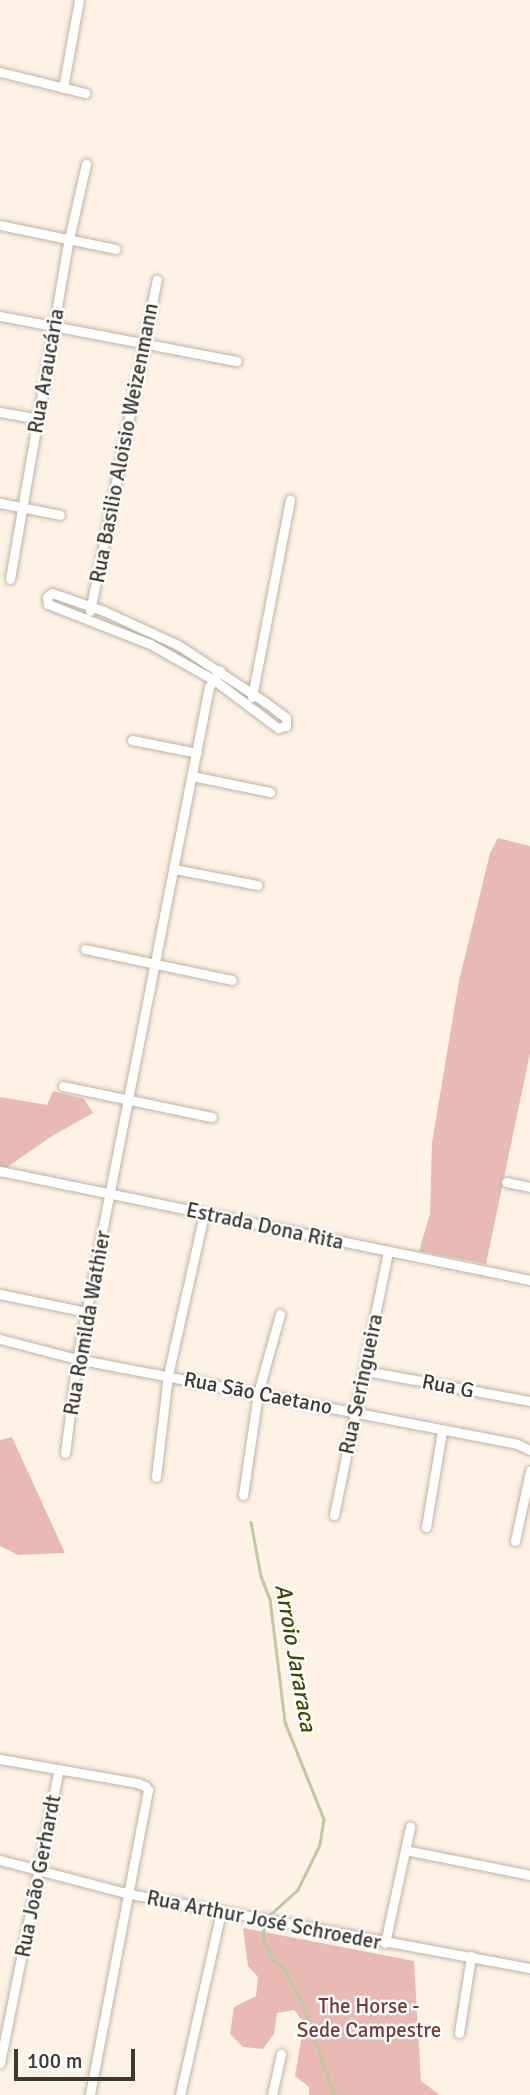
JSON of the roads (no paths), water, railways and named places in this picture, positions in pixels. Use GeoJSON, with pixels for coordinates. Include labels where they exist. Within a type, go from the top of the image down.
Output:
{"type":"FeatureCollection","features":[{"type":"Feature","properties":{"kind":"street"},"geometry":{"type":"LineString","coordinates":[[63,88],[79,0]]}},
{"type":"Feature","properties":{"kind":"street"},"geometry":{"type":"LineString","coordinates":[[0,72],[85,93]]}},
{"type":"Feature","properties":{"kind":"street","name":"Rua Araucária"},"geometry":{"type":"LineString","coordinates":[[10,579],[69,239],[86,164]]}},
{"type":"Feature","properties":{"kind":"street"},"geometry":{"type":"LineString","coordinates":[[0,225],[116,249]]}},
{"type":"Feature","properties":{"kind":"street","name":"Rua Basilio Aloisio Weizenmann"},"geometry":{"type":"LineString","coordinates":[[87,617],[92,606],[142,343],[157,280]]}},
{"type":"Feature","properties":{"kind":"street"},"geometry":{"type":"LineString","coordinates":[[0,316],[237,361]]}},
{"type":"Feature","properties":{"kind":"street"},"geometry":{"type":"LineString","coordinates":[[0,412],[38,419]]}},
{"type":"Feature","properties":{"kind":"street"},"geometry":{"type":"LineString","coordinates":[[247,704],[254,694],[290,500]]}},
{"type":"Feature","properties":{"kind":"street"},"geometry":{"type":"LineString","coordinates":[[0,503],[60,515]]}},
{"type":"Feature","properties":{"kind":"street"},"geometry":{"type":"LineString","coordinates":[[52,593],[92,606],[155,634],[220,670],[286,718],[286,726],[278,728],[214,681],[150,644],[87,617],[48,604],[47,597],[52,593]]}},
{"type":"Feature","properties":{"kind":"street","name":"Rua Romilda Wathier"},"geometry":{"type":"LineString","coordinates":[[65,1453],[77,1359],[209,687],[220,670]]}},
{"type":"Feature","properties":{"kind":"street"},"geometry":{"type":"LineString","coordinates":[[132,740],[197,753]]}},
{"type":"Feature","properties":{"kind":"street"},"geometry":{"type":"LineString","coordinates":[[192,776],[271,792]]}},
{"type":"Feature","properties":{"kind":"street"},"geometry":{"type":"LineString","coordinates":[[174,869],[257,885]]}},
{"type":"Feature","properties":{"kind":"street"},"geometry":{"type":"LineString","coordinates":[[85,949],[232,980]]}},
{"type":"Feature","properties":{"kind":"street"},"geometry":{"type":"LineString","coordinates":[[63,1086],[212,1117]]}},
{"type":"Feature","properties":{"kind":"street","name":"Estrada Dona Rita"},"geometry":{"type":"LineString","coordinates":[[0,1171],[530,1280]]}},
{"type":"Feature","properties":{"kind":"street"},"geometry":{"type":"LineString","coordinates":[[506,1182],[530,1187]]}},
{"type":"Feature","properties":{"kind":"street"},"geometry":{"type":"LineString","coordinates":[[156,1477],[169,1375],[204,1214]]}},
{"type":"Feature","properties":{"kind":"street","name":"Rua Seringueira"},"geometry":{"type":"LineString","coordinates":[[334,1515],[366,1371],[387,1252]]}},
{"type":"Feature","properties":{"kind":"street"},"geometry":{"type":"LineString","coordinates":[[0,1294],[87,1312]]}},
{"type":"Feature","properties":{"kind":"street"},"geometry":{"type":"LineString","coordinates":[[243,1495],[258,1393],[280,1314]]}},
{"type":"Feature","properties":{"kind":"street","name":"Rua São Caetano"},"geometry":{"type":"LineString","coordinates":[[0,1339],[77,1359],[355,1412],[442,1432],[517,1444],[530,1450]]}},
{"type":"Feature","properties":{"kind":"street","name":"Rua G"},"geometry":{"type":"LineString","coordinates":[[366,1371],[530,1401]]}},
{"type":"Feature","properties":{"kind":"street"},"geometry":{"type":"LineString","coordinates":[[426,1527],[442,1432]]}},
{"type":"Feature","properties":{"kind":"street"},"geometry":{"type":"LineString","coordinates":[[514,1541],[530,1471]]}},
{"type":"Feature","properties":{"kind":"street"},"geometry":{"type":"LineString","coordinates":[[0,1759],[58,1772],[137,1783],[148,1790],[90,2095]]}},
{"type":"Feature","properties":{"kind":"street","name":"Rua João Gerhardt"},"geometry":{"type":"LineString","coordinates":[[0,2063],[58,1772]]}},
{"type":"Feature","properties":{"kind":"street"},"geometry":{"type":"LineString","coordinates":[[385,1943],[410,1827]]}},
{"type":"Feature","properties":{"kind":"street"},"geometry":{"type":"LineString","coordinates":[[405,1850],[530,1875]]}},
{"type":"Feature","properties":{"kind":"street","name":"Rua Arthur José Schroeder"},"geometry":{"type":"LineString","coordinates":[[0,1860],[39,1869],[78,1883],[130,1894],[530,1968]]}},
{"type":"Feature","properties":{"kind":"street"},"geometry":{"type":"LineString","coordinates":[[180,2095],[221,1911]]}},
{"type":"Feature","properties":{"kind":"street"},"geometry":{"type":"LineString","coordinates":[[459,2033],[471,1956]]}},
{"type":"Feature","properties":{"kind":"street"},"geometry":{"type":"LineString","coordinates":[[272,2095],[281,2054]]}},
{"type":"Feature","properties":{"kind":"waterway","name":"Arroio Jararaca"},"geometry":{"type":"LineString","coordinates":[[251,1522],[261,1576],[270,1599],[285,1722],[324,1819],[320,1845],[298,1890],[269,1916]]}},
{"type":"Feature","properties":{"kind":"waterway","name":"Arroio Jararaca"},"geometry":{"type":"LineString","coordinates":[[265,1921],[263,1938],[273,1960],[284,1968],[303,2004],[334,2095]]}},
{"type":"Feature","properties":{"kind":"park label","name":"The Horse - Sede Campestre"},"geometry":{"type":"Point","coordinates":[369,2018]}}]}
